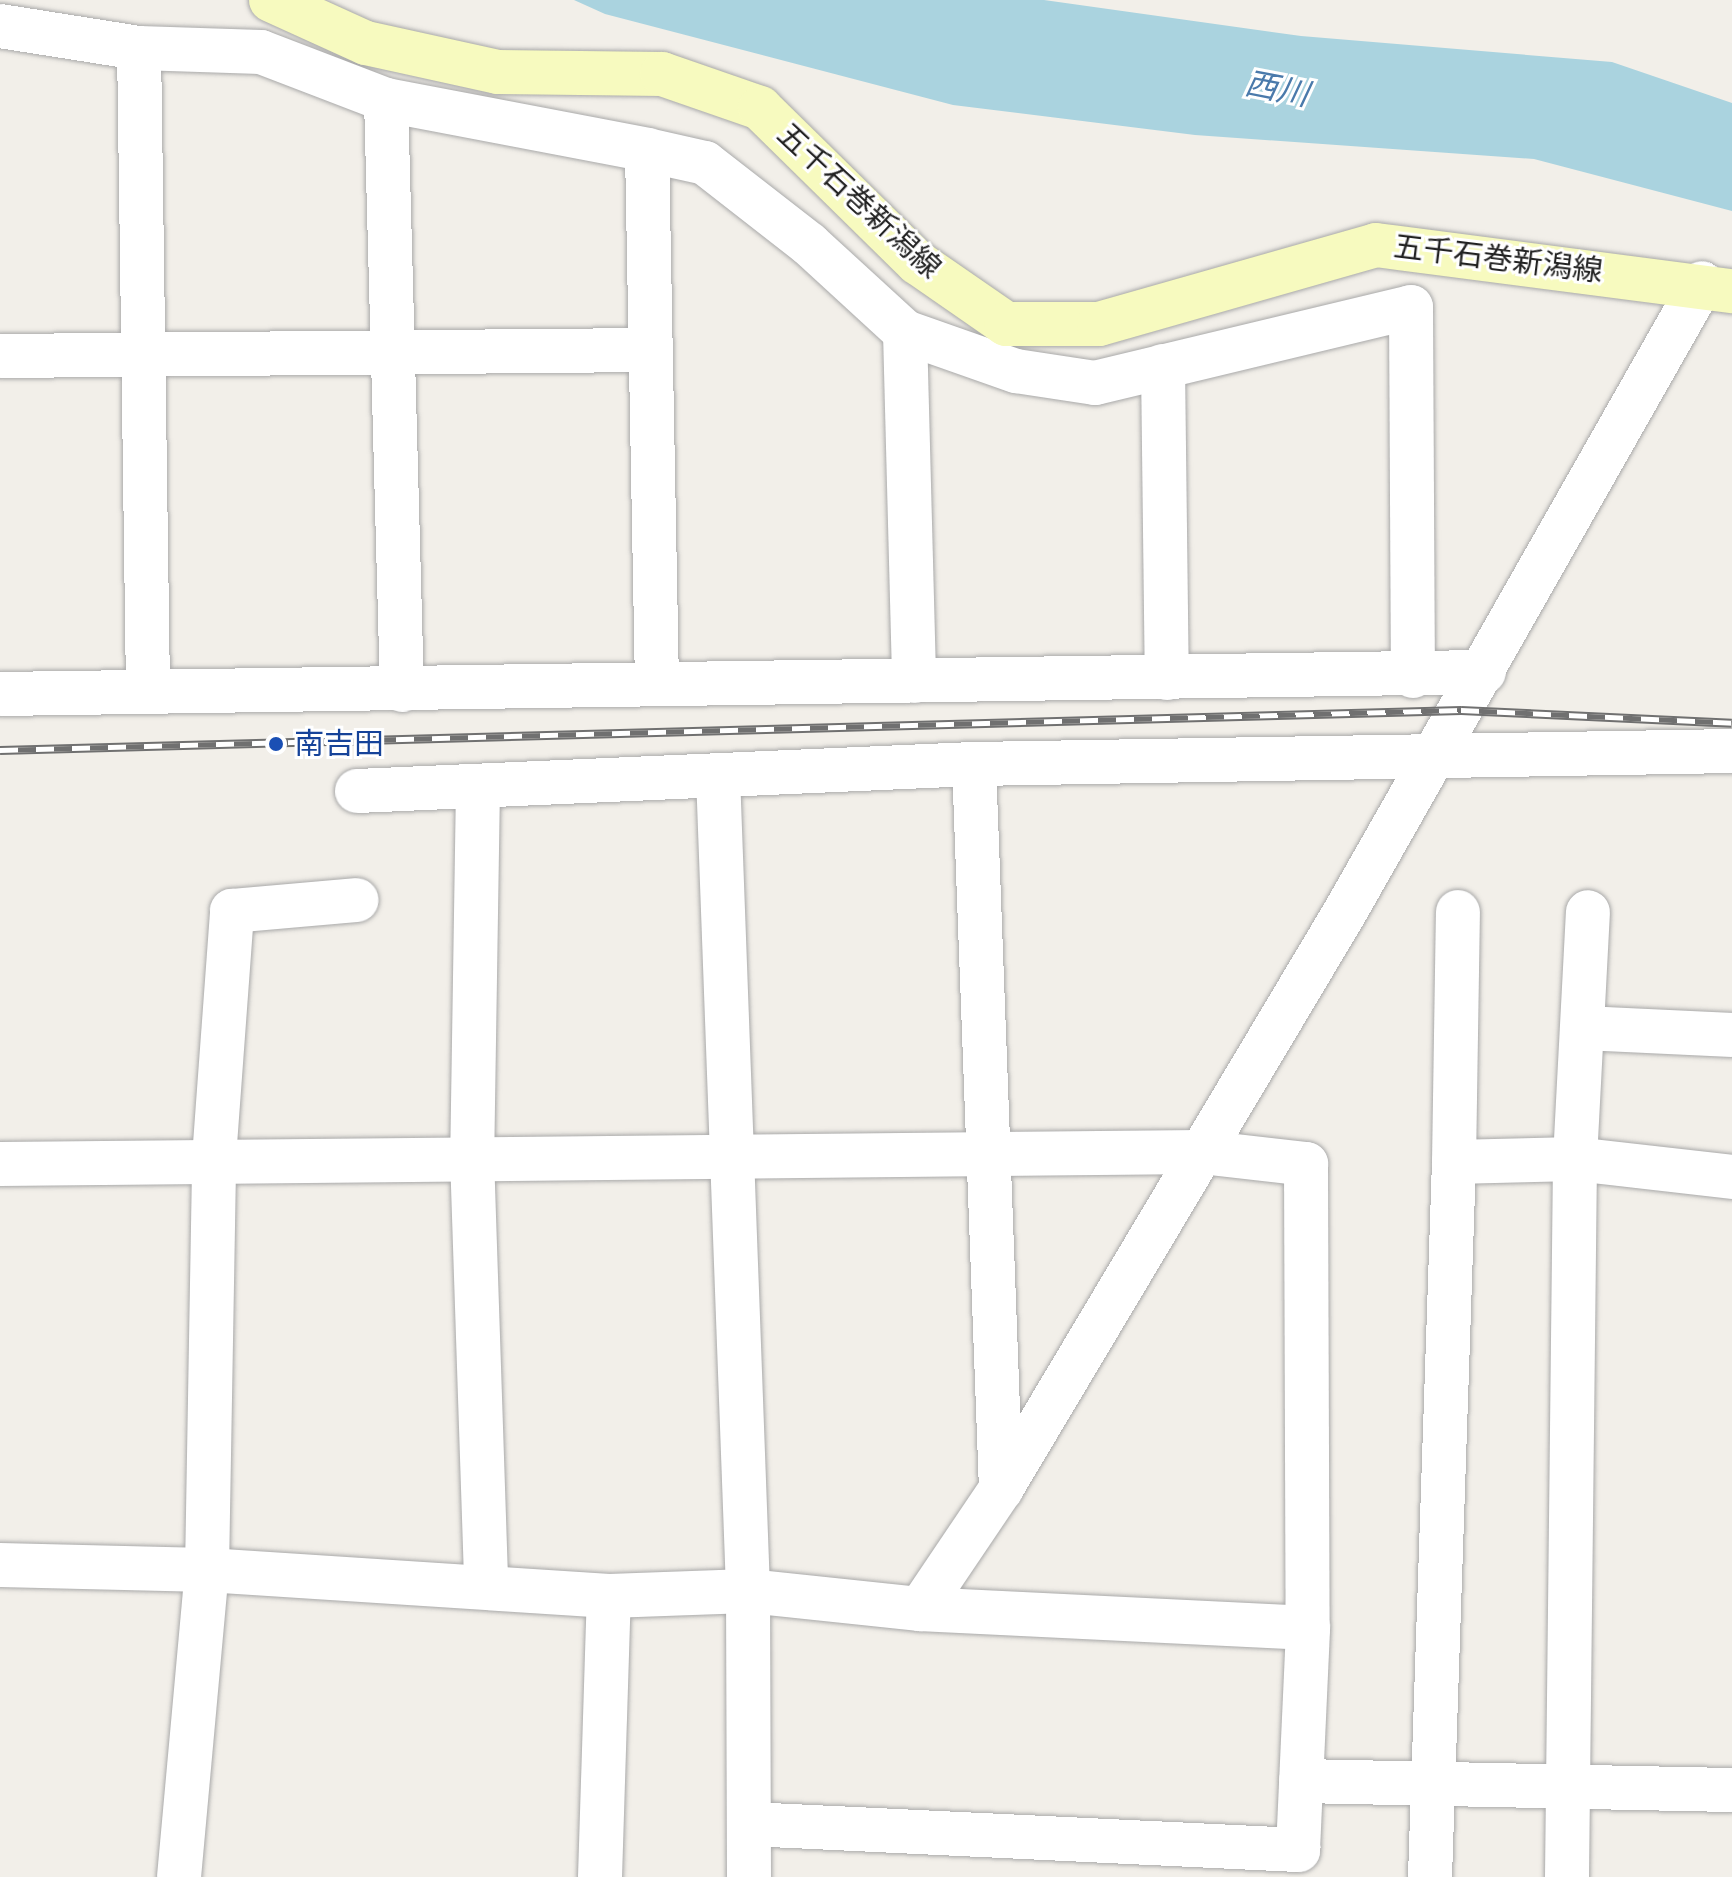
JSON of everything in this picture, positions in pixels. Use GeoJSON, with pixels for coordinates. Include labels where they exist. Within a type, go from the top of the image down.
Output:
{"type":"FeatureCollection","features":[{"type":"Feature","properties":{"kind":"main road","name":"五千石巻新潟線"},"geometry":{"type":"LineString","coordinates":[[271,0],[366,43],[498,72],[662,74],[760,108],[918,263],[1006,324],[1099,324],[1376,245],[1717,287]]}},
{"type":"Feature","properties":{"kind":"street"},"geometry":{"type":"LineString","coordinates":[[0,26],[139,48],[261,52],[386,100],[705,163],[809,244],[905,332],[1016,371],[1095,383],[1411,307],[1413,676]]}},
{"type":"Feature","properties":{"kind":"street"},"geometry":{"type":"LineString","coordinates":[[139,48],[139,355],[148,689]]}},
{"type":"Feature","properties":{"kind":"street"},"geometry":{"type":"LineString","coordinates":[[386,100],[402,690]]}},
{"type":"Feature","properties":{"kind":"street"},"geometry":{"type":"LineString","coordinates":[[647,150],[646,350],[657,684]]}},
{"type":"Feature","properties":{"kind":"street"},"geometry":{"type":"LineString","coordinates":[[920,1609],[1001,1489],[1484,672],[1717,287]]}},
{"type":"Feature","properties":{"kind":"street"},"geometry":{"type":"LineString","coordinates":[[905,332],[914,681]]}},
{"type":"Feature","properties":{"kind":"street"},"geometry":{"type":"LineString","coordinates":[[0,356],[646,350]]}},
{"type":"Feature","properties":{"kind":"street"},"geometry":{"type":"LineString","coordinates":[[1163,366],[1167,678]]}},
{"type":"Feature","properties":{"kind":"street"},"geometry":{"type":"LineString","coordinates":[[0,694],[148,689],[402,690],[657,684],[1413,676],[1484,672]]}},
{"type":"Feature","properties":{"kind":"street"},"geometry":{"type":"LineString","coordinates":[[357,791],[974,764],[1732,751]]}},
{"type":"Feature","properties":{"kind":"street"},"geometry":{"type":"LineString","coordinates":[[974,764],[992,1158],[1001,1489]]}},
{"type":"Feature","properties":{"kind":"street"},"geometry":{"type":"LineString","coordinates":[[718,775],[729,1157],[748,1591],[749,1877]]}},
{"type":"Feature","properties":{"kind":"street"},"geometry":{"type":"LineString","coordinates":[[478,786],[472,1156],[486,1586]]}},
{"type":"Feature","properties":{"kind":"street"},"geometry":{"type":"LineString","coordinates":[[179,1877],[207,1570],[214,1158],[232,911],[357,900]]}},
{"type":"Feature","properties":{"kind":"street"},"geometry":{"type":"LineString","coordinates":[[1430,1877],[1454,1162],[1458,912]]}},
{"type":"Feature","properties":{"kind":"street"},"geometry":{"type":"LineString","coordinates":[[1567,1877],[1575,1159],[1588,912]]}},
{"type":"Feature","properties":{"kind":"street"},"geometry":{"type":"LineString","coordinates":[[1584,1028],[1732,1035]]}},
{"type":"Feature","properties":{"kind":"street"},"geometry":{"type":"LineString","coordinates":[[0,1164],[472,1156],[992,1158],[1201,1152],[1306,1164],[1308,1628],[1298,1850],[749,1824]]}},
{"type":"Feature","properties":{"kind":"street"},"geometry":{"type":"LineString","coordinates":[[1454,1162],[1575,1159],[1732,1177]]}},
{"type":"Feature","properties":{"kind":"street"},"geometry":{"type":"LineString","coordinates":[[0,1565],[207,1570],[609,1596],[748,1591],[920,1609],[1308,1628]]}},
{"type":"Feature","properties":{"kind":"street"},"geometry":{"type":"LineString","coordinates":[[600,1877],[609,1596]]}},
{"type":"Feature","properties":{"kind":"street"},"geometry":{"type":"LineString","coordinates":[[1301,1781],[1732,1790]]}},
{"type":"Feature","properties":{"kind":"water","name":"西川"},"geometry":{"type":"Polygon","coordinates":[[[574,0],[1044,0],[1301,36],[1612,62],[1732,103],[1732,211],[1534,159],[1195,135],[953,105],[605,14],[574,0]]]}},
{"type":"Feature","properties":{"kind":"railway"},"geometry":{"type":"LineString","coordinates":[[0,750],[1461,710],[1732,723]]}},
{"type":"Feature","properties":{"kind":"place","name":"南吉田"},"geometry":{"type":"Point","coordinates":[276,744]}}]}
